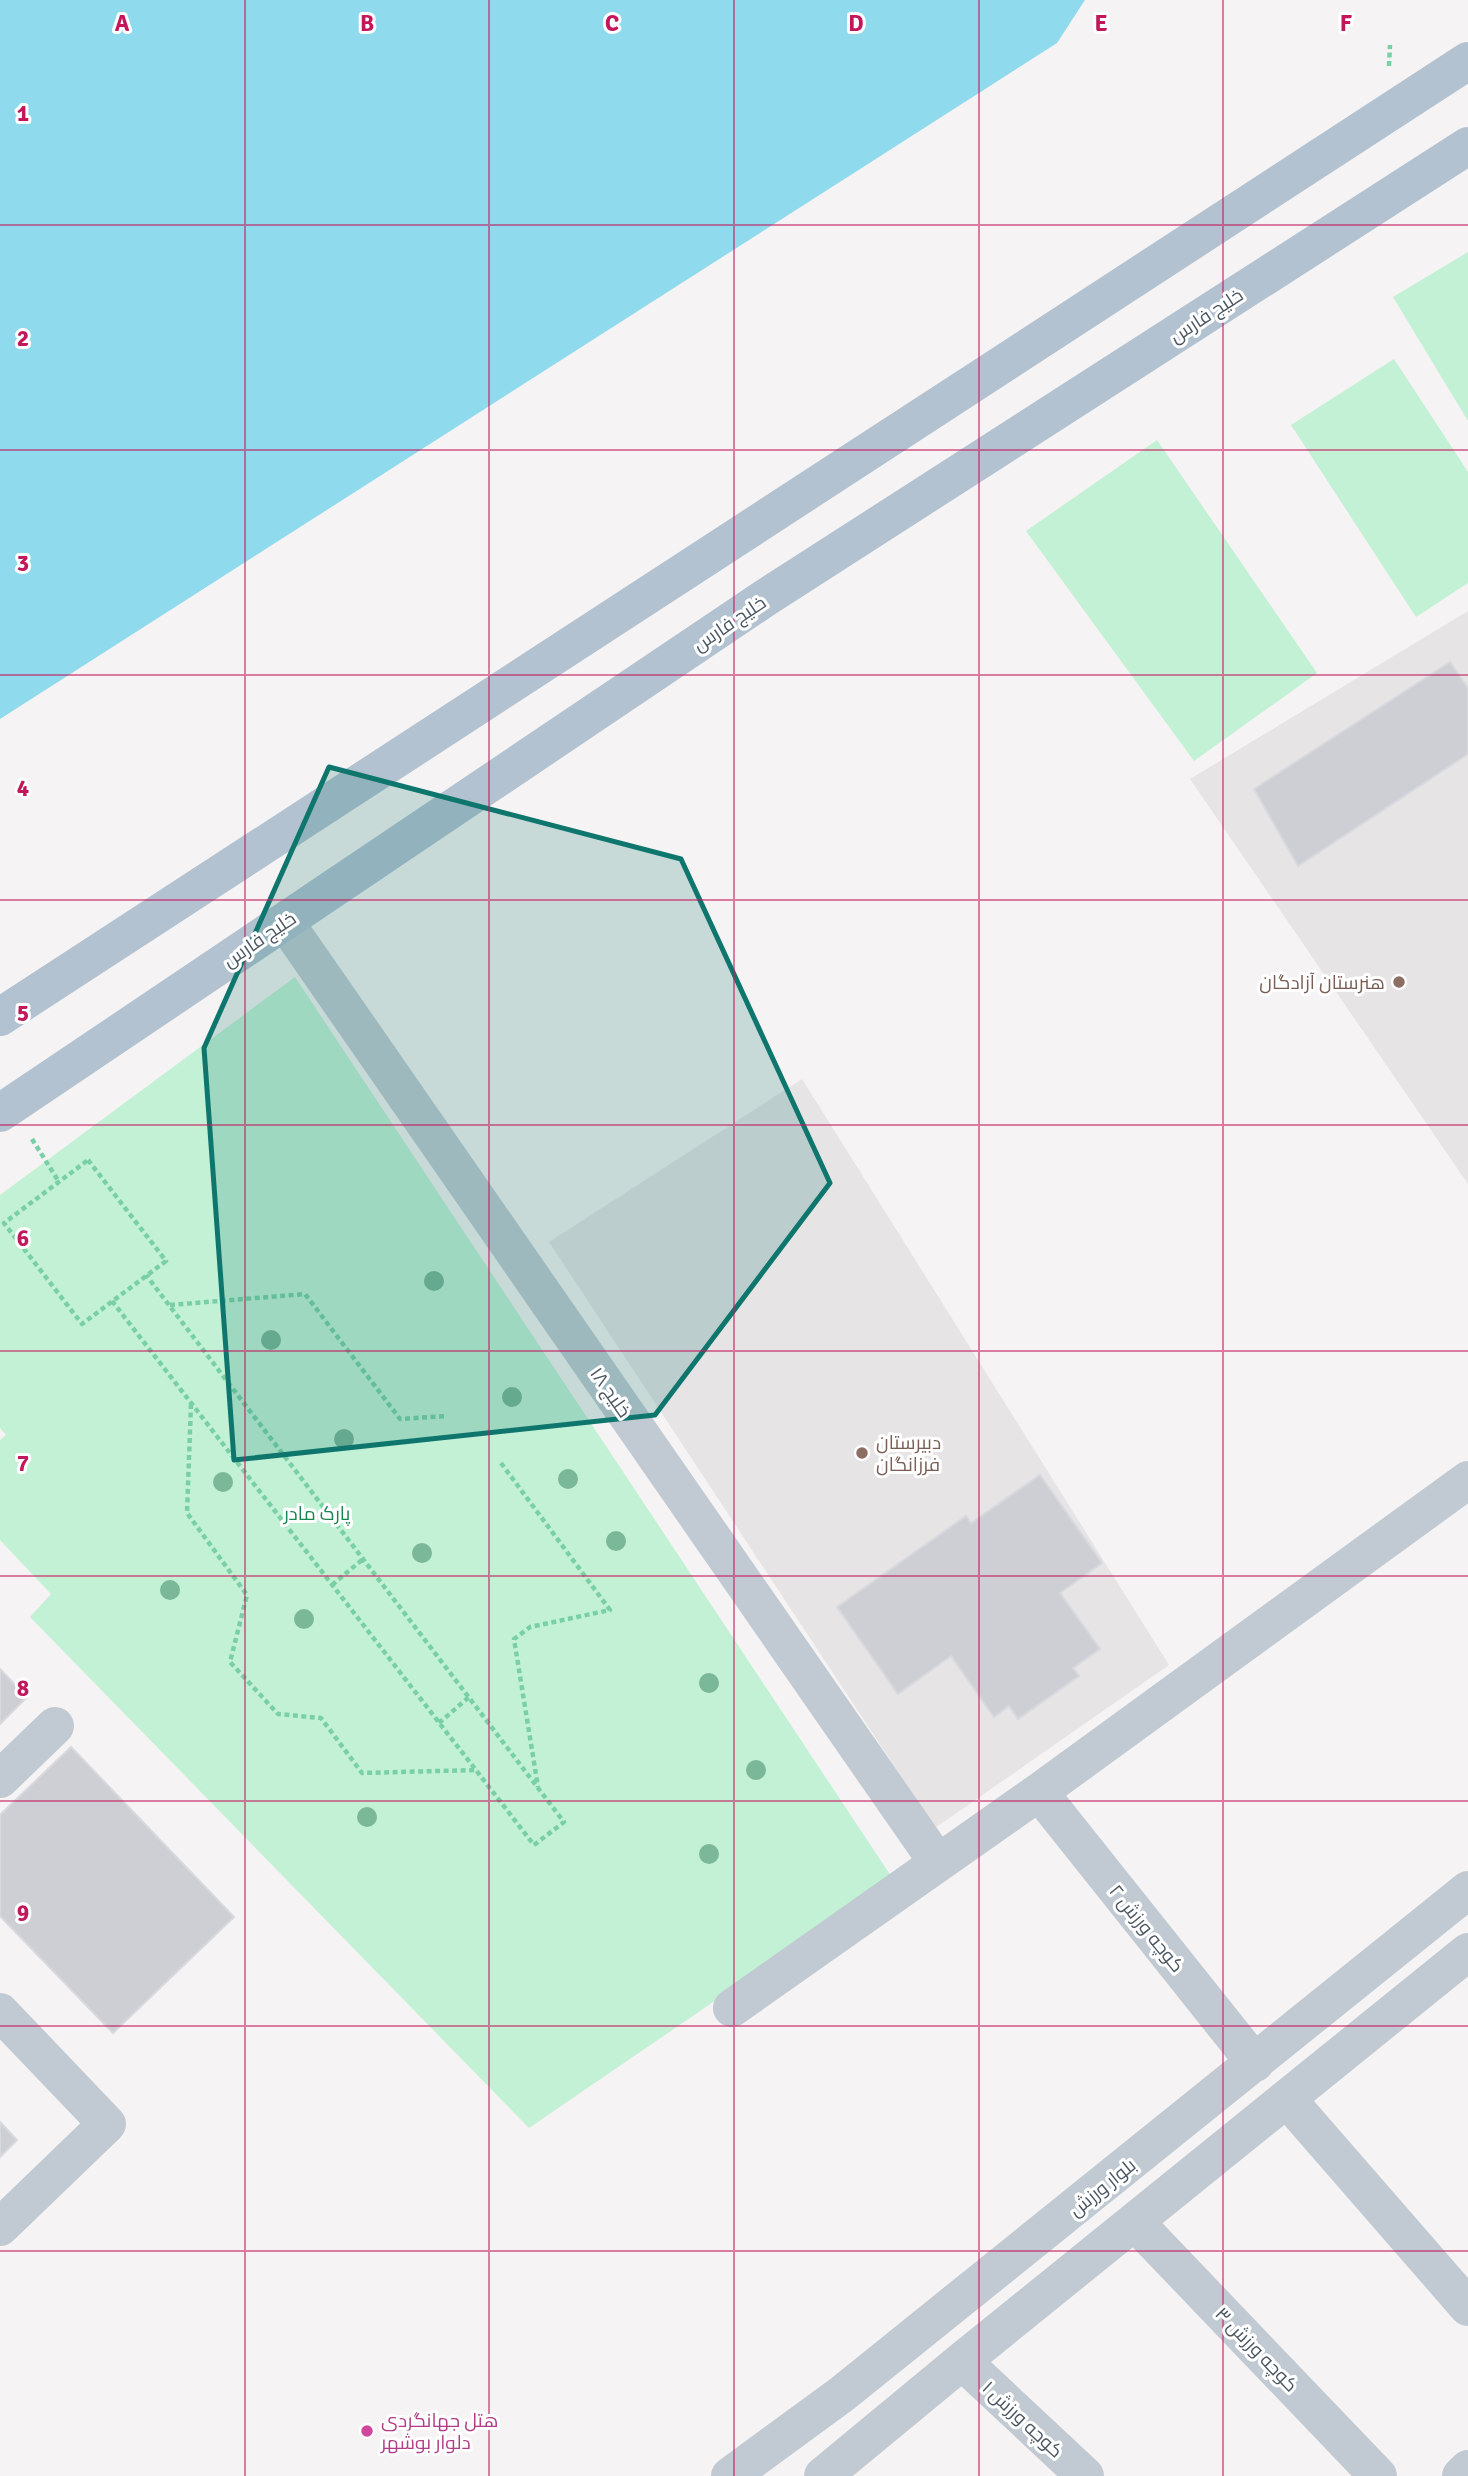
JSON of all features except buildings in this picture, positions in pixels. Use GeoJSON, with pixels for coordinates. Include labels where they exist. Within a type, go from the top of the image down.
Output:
{"type":"FeatureCollection","features":[{"type":"Feature","properties":{"kind":"main road"},"geometry":{"type":"LineString","coordinates":[[0,1017],[1468,61]]}},
{"type":"Feature","properties":{"kind":"main road","name":"خلیج فارس"},"geometry":{"type":"LineString","coordinates":[[0,1113],[765,598],[1468,146]]}},
{"type":"Feature","properties":{"kind":"street","name":"خلیج ۱۸"},"geometry":{"type":"LineString","coordinates":[[285,922],[938,1863]]}},
{"type":"Feature","properties":{"kind":"street"},"geometry":{"type":"LineString","coordinates":[[732,2008],[1039,1792],[1468,1480]]}},
{"type":"Feature","properties":{"kind":"street"},"geometry":{"type":"LineString","coordinates":[[0,1779],[55,1726]]}},
{"type":"Feature","properties":{"kind":"street","name":"کوچه ورزش ۲"},"geometry":{"type":"LineString","coordinates":[[1039,1792],[1255,2063]]}},
{"type":"Feature","properties":{"kind":"street","name":"بلوار ورزش"},"geometry":{"type":"LineString","coordinates":[[730,2476],[842,2395],[1468,1890]]}},
{"type":"Feature","properties":{"kind":"street"},"geometry":{"type":"LineString","coordinates":[[823,2476],[1468,1952]]}},
{"type":"Feature","properties":{"kind":"street"},"geometry":{"type":"LineString","coordinates":[[0,2012],[107,2124],[0,2228]]}},
{"type":"Feature","properties":{"kind":"street"},"geometry":{"type":"LineString","coordinates":[[1287,2099],[1468,2307]]}},
{"type":"Feature","properties":{"kind":"street","name":"کوچه ورزش ۳"},"geometry":{"type":"LineString","coordinates":[[1135,2222],[1378,2476]]}},
{"type":"Feature","properties":{"kind":"street","name":"کوچه ورزش ۱"},"geometry":{"type":"LineString","coordinates":[[962,2361],[1085,2476]]}},
{"type":"Feature","properties":{"kind":"street"},"geometry":{"type":"LineString","coordinates":[[1461,2476],[1468,2469]]}},
{"type":"Feature","properties":{"kind":"path"},"geometry":{"type":"LineString","coordinates":[[35,1144],[59,1182]]}},
{"type":"Feature","properties":{"kind":"path"},"geometry":{"type":"LineString","coordinates":[[88,1160],[166,1261],[82,1324],[4,1223],[59,1182],[88,1160]]}},
{"type":"Feature","properties":{"kind":"path"},"geometry":{"type":"LineString","coordinates":[[112,1301],[534,1845],[564,1822],[146,1275]]}},
{"type":"Feature","properties":{"kind":"path"},"geometry":{"type":"LineString","coordinates":[[169,1306],[305,1294],[401,1419],[447,1416]]}},
{"type":"Feature","properties":{"kind":"path"},"geometry":{"type":"LineString","coordinates":[[191,1403],[187,1513],[247,1595],[230,1662],[278,1714],[320,1718],[362,1773],[476,1770]]}},
{"type":"Feature","properties":{"kind":"path"},"geometry":{"type":"LineString","coordinates":[[501,1464],[610,1610],[530,1627],[514,1639],[538,1788]]}},
{"type":"Feature","properties":{"kind":"path"},"geometry":{"type":"LineString","coordinates":[[332,1585],[363,1559]]}},
{"type":"Feature","properties":{"kind":"path"},"geometry":{"type":"LineString","coordinates":[[439,1723],[469,1697]]}},
{"type":"Feature","properties":{"kind":"highlighted area"},"geometry":{"type":"Polygon","coordinates":[[[329,767],[681,859],[830,1183],[655,1415],[234,1460],[204,1048],[329,767]]]}},
{"type":"Feature","properties":{"kind":"shaded area","name":"هنرستان آزادگان"},"geometry":{"type":"Polygon","coordinates":[[[1468,611],[1468,1184],[1190,779],[1468,611]]]}},
{"type":"Feature","properties":{"kind":"shaded area","name":"دبیرستان فرزانگان"},"geometry":{"type":"Polygon","coordinates":[[[802,1079],[1169,1665],[935,1828],[549,1242],[802,1079]]]}},
{"type":"Feature","properties":{"kind":"green space"},"geometry":{"type":"Polygon","coordinates":[[[1468,252],[1468,421],[1393,297],[1468,252]]]}},
{"type":"Feature","properties":{"kind":"green space"},"geometry":{"type":"Polygon","coordinates":[[[1394,359],[1468,472],[1468,583],[1416,617],[1291,425],[1394,359]]]}},
{"type":"Feature","properties":{"kind":"green space"},"geometry":{"type":"Polygon","coordinates":[[[1157,440],[1317,673],[1194,761],[1026,531],[1157,440]]]}},
{"type":"Feature","properties":{"kind":"green space","name":"پارک مادر"},"geometry":{"type":"Polygon","coordinates":[[[295,977],[893,1879],[529,2128],[30,1617],[51,1594],[0,1540],[0,1440],[6,1435],[0,1428],[0,1195],[295,977]]]}},
{"type":"Feature","properties":{"kind":"water"},"geometry":{"type":"Polygon","coordinates":[[[0,0],[1085,0],[1057,43],[0,719],[0,0]]]}},
{"type":"Feature","properties":{"kind":"place","name":"هنرستان آزادگان"},"geometry":{"type":"Point","coordinates":[1399,982]}},
{"type":"Feature","properties":{"kind":"place","name":"دبیرستان فرزانگان"},"geometry":{"type":"Point","coordinates":[862,1453]}},
{"type":"Feature","properties":{"kind":"place","name":"هتل جهانگردی دلوار بوشهر"},"geometry":{"type":"Point","coordinates":[367,2431]}}]}
